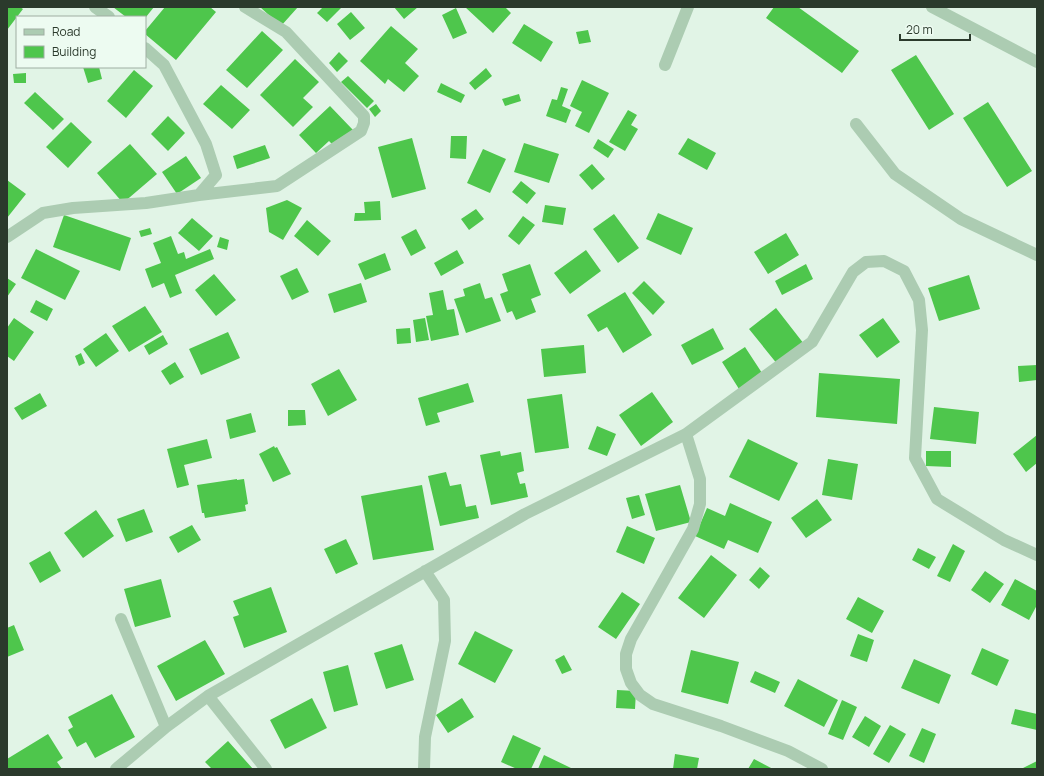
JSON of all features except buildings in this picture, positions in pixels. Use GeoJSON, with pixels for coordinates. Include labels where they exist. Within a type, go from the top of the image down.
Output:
{"type":"FeatureCollection","features":[{"type":"Feature","properties":{"kind":"street"},"geometry":{"type":"LineString","coordinates":[[95,7],[108,16]]}},
{"type":"Feature","properties":{"kind":"street"},"geometry":{"type":"LineString","coordinates":[[7,237],[43,213],[73,208],[146,203],[277,186],[361,131],[364,123],[364,116],[286,32],[245,7]]}},
{"type":"Feature","properties":{"kind":"street"},"geometry":{"type":"LineString","coordinates":[[665,66],[688,7]]}},
{"type":"Feature","properties":{"kind":"street"},"geometry":{"type":"LineString","coordinates":[[932,7],[1037,62]]}},
{"type":"Feature","properties":{"kind":"street"},"geometry":{"type":"LineString","coordinates":[[146,49],[164,65],[206,144],[216,175],[199,195]]}},
{"type":"Feature","properties":{"kind":"street"},"geometry":{"type":"LineString","coordinates":[[856,124],[895,174],[961,219],[1037,255]]}},
{"type":"Feature","properties":{"kind":"street"},"geometry":{"type":"LineString","coordinates":[[116,769],[166,727],[208,696],[525,514],[686,434],[812,342],[852,272],[866,262],[884,261],[904,271],[919,300],[922,330],[915,458],[937,499],[1004,540],[1037,555]]}},
{"type":"Feature","properties":{"kind":"street"},"geometry":{"type":"LineString","coordinates":[[686,434],[700,479],[700,504],[693,529],[631,639],[626,654],[626,669],[631,683],[640,696],[653,704],[721,726],[788,751],[822,769]]}},
{"type":"Feature","properties":{"kind":"street"},"geometry":{"type":"LineString","coordinates":[[424,769],[425,737],[445,641],[444,600],[425,571]]}},
{"type":"Feature","properties":{"kind":"street"},"geometry":{"type":"LineString","coordinates":[[121,619],[166,727]]}},
{"type":"Feature","properties":{"kind":"street"},"geometry":{"type":"LineString","coordinates":[[208,696],[266,769]]}}]}
